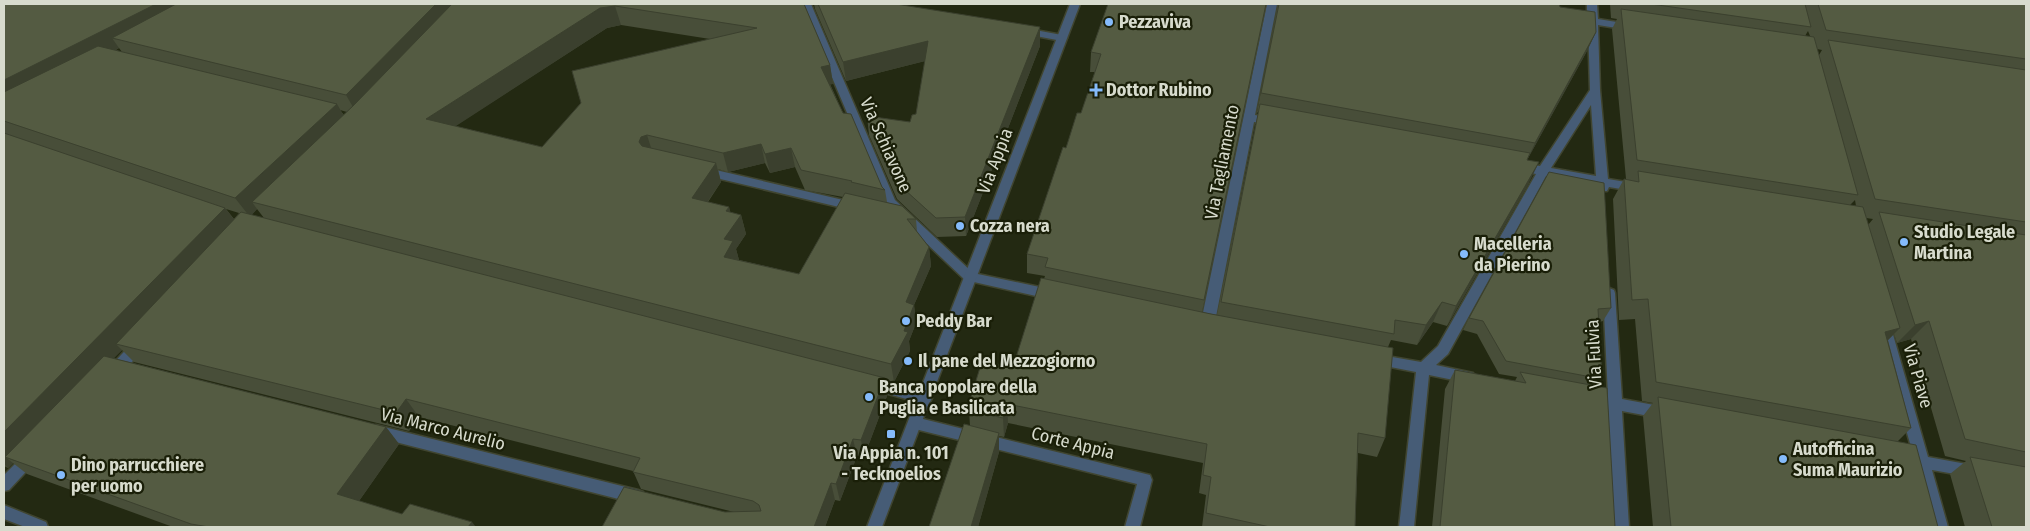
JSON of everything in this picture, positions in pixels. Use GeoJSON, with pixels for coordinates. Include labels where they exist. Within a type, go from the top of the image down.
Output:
{"type":"FeatureCollection","features":[{"type":"Feature","properties":{"kind":"street","name":"Via Schiavone"},"geometry":{"type":"LineString","coordinates":[[806,4],[890,202],[969,277]]}},
{"type":"Feature","properties":{"kind":"street","name":"Via Appia"},"geometry":{"type":"LineString","coordinates":[[874,527],[1075,4]]}},
{"type":"Feature","properties":{"kind":"street","name":"Via Tagliamento"},"geometry":{"type":"LineString","coordinates":[[1207,327],[1272,4]]}},
{"type":"Feature","properties":{"kind":"street"},"geometry":{"type":"LineString","coordinates":[[1592,4],[1595,90],[1605,201]]}},
{"type":"Feature","properties":{"kind":"street"},"geometry":{"type":"LineString","coordinates":[[1565,17],[1642,29]]}},
{"type":"Feature","properties":{"kind":"street"},"geometry":{"type":"LineString","coordinates":[[1011,29],[1062,38]]}},
{"type":"Feature","properties":{"kind":"street"},"geometry":{"type":"LineString","coordinates":[[1406,527],[1423,369],[1443,350],[1543,171],[1595,90]]}},
{"type":"Feature","properties":{"kind":"street"},"geometry":{"type":"LineString","coordinates":[[1249,118],[1288,125]]}},
{"type":"Feature","properties":{"kind":"street"},"geometry":{"type":"LineString","coordinates":[[1504,164],[1651,190]]}},
{"type":"Feature","properties":{"kind":"street"},"geometry":{"type":"LineString","coordinates":[[692,169],[867,210]]}},
{"type":"Feature","properties":{"kind":"street"},"geometry":{"type":"LineString","coordinates":[[884,214],[910,220]]}},
{"type":"Feature","properties":{"kind":"street"},"geometry":{"type":"LineString","coordinates":[[969,277],[1070,298]]}},
{"type":"Feature","properties":{"kind":"street","name":"Via Fulvia"},"geometry":{"type":"LineString","coordinates":[[1608,279],[1622,527]]}},
{"type":"Feature","properties":{"kind":"street","name":"Via Piave"},"geometry":{"type":"LineString","coordinates":[[1878,309],[1941,527]]}},
{"type":"Feature","properties":{"kind":"street"},"geometry":{"type":"LineString","coordinates":[[106,380],[146,338]]}},
{"type":"Feature","properties":{"kind":"street"},"geometry":{"type":"LineString","coordinates":[[1358,356],[1481,379]]}},
{"type":"Feature","properties":{"kind":"street"},"geometry":{"type":"LineString","coordinates":[[119,366],[139,371]]}},
{"type":"Feature","properties":{"kind":"street"},"geometry":{"type":"LineString","coordinates":[[858,380],[925,398]]}},
{"type":"Feature","properties":{"kind":"street"},"geometry":{"type":"LineString","coordinates":[[1576,397],[1682,416]]}},
{"type":"Feature","properties":{"kind":"street","name":"Corte Appia"},"geometry":{"type":"LineString","coordinates":[[915,424],[1145,480],[1133,527]]}},
{"type":"Feature","properties":{"kind":"street","name":"Via Marco Aurelio"},"geometry":{"type":"LineString","coordinates":[[361,427],[652,500]]}},
{"type":"Feature","properties":{"kind":"street"},"geometry":{"type":"LineString","coordinates":[[4,485],[38,450]]}},
{"type":"Feature","properties":{"kind":"street"},"geometry":{"type":"LineString","coordinates":[[1894,457],[1989,474]]}},
{"type":"Feature","properties":{"kind":"street"},"geometry":{"type":"LineString","coordinates":[[4,512],[42,527]]}},
{"type":"Feature","properties":{"kind":"building"},"geometry":{"type":"Polygon","coordinates":[[[4,4],[156,4],[4,80],[4,4]]]}},
{"type":"Feature","properties":{"kind":"building"},"geometry":{"type":"Polygon","coordinates":[[[176,4],[436,4],[346,95],[112,38],[176,4]]]}},
{"type":"Feature","properties":{"kind":"building"},"geometry":{"type":"Polygon","coordinates":[[[452,4],[804,4],[830,65],[821,67],[843,113],[851,114],[882,187],[885,190],[801,170],[791,148],[765,154],[761,144],[723,153],[647,135],[641,137],[639,142],[642,146],[716,163],[692,198],[729,207],[726,211],[741,215],[724,239],[733,241],[724,257],[799,274],[845,193],[902,206],[916,219],[907,219],[929,247],[906,302],[914,305],[904,331],[908,332],[891,364],[252,202],[354,105],[452,4]],[[615,6],[600,8],[426,119],[542,147],[581,103],[572,71],[757,28],[615,6]]]}},
{"type":"Feature","properties":{"kind":"building"},"geometry":{"type":"Polygon","coordinates":[[[818,4],[896,4],[1040,27],[965,217],[936,218],[894,180],[867,116],[910,122],[912,115],[916,114],[928,41],[843,62],[818,4]]]}},
{"type":"Feature","properties":{"kind":"building"},"geometry":{"type":"Polygon","coordinates":[[[1108,4],[1266,4],[1204,300],[1045,267],[1048,258],[1027,254],[1063,147],[1066,148],[1077,113],[1081,113],[1101,54],[1091,52],[1108,4]]]}},
{"type":"Feature","properties":{"kind":"building"},"geometry":{"type":"Polygon","coordinates":[[[1279,4],[1559,4],[1560,7],[1595,12],[1596,32],[1535,143],[1261,93],[1279,4]]]}},
{"type":"Feature","properties":{"kind":"building"},"geometry":{"type":"Polygon","coordinates":[[[1651,4],[1805,4],[1811,27],[1651,4]]]}},
{"type":"Feature","properties":{"kind":"building"},"geometry":{"type":"Polygon","coordinates":[[[1818,4],[2025,4],[2026,59],[1826,30],[1818,4]]]}},
{"type":"Feature","properties":{"kind":"building"},"geometry":{"type":"Polygon","coordinates":[[[1621,9],[1814,37],[1858,195],[1637,160],[1621,9]]]}},
{"type":"Feature","properties":{"kind":"building"},"geometry":{"type":"Polygon","coordinates":[[[1828,40],[2026,70],[2026,222],[1875,199],[1828,40]]]}},
{"type":"Feature","properties":{"kind":"building"},"geometry":{"type":"Polygon","coordinates":[[[98,46],[337,104],[235,198],[4,121],[4,92],[98,46]]]}},
{"type":"Feature","properties":{"kind":"building"},"geometry":{"type":"Polygon","coordinates":[[[1260,104],[1530,153],[1527,160],[1539,162],[1456,306],[1442,302],[1426,325],[1395,320],[1394,334],[1221,302],[1260,104]]]}},
{"type":"Feature","properties":{"kind":"building"},"geometry":{"type":"Polygon","coordinates":[[[4,133],[225,208],[4,432],[4,133]]]}},
{"type":"Feature","properties":{"kind":"building"},"geometry":{"type":"Polygon","coordinates":[[[1638,171],[1863,207],[1900,328],[1885,332],[1911,428],[1656,382],[1648,299],[1632,300],[1624,179],[1639,182],[1638,171]]]}},
{"type":"Feature","properties":{"kind":"building"},"geometry":{"type":"Polygon","coordinates":[[[1549,172],[1604,183],[1611,308],[1598,309],[1602,379],[1506,361],[1483,321],[1469,318],[1549,172]]]}},
{"type":"Feature","properties":{"kind":"building"},"geometry":{"type":"Polygon","coordinates":[[[241,212],[885,378],[861,440],[853,439],[836,484],[831,483],[814,527],[602,527],[624,487],[725,512],[761,511],[759,505],[753,501],[633,472],[640,458],[406,399],[396,413],[116,344],[241,212]]]}},
{"type":"Feature","properties":{"kind":"building"},"geometry":{"type":"Polygon","coordinates":[[[1879,212],[2026,235],[2026,452],[1965,439],[1929,321],[1915,325],[1879,212]]]}},
{"type":"Feature","properties":{"kind":"building"},"geometry":{"type":"Polygon","coordinates":[[[1041,278],[1211,314],[1393,348],[1385,438],[1358,433],[1355,527],[1270,527],[1206,513],[1211,477],[1203,475],[1207,444],[1007,404],[1003,418],[969,410],[982,361],[1013,367],[1041,278]]]}},
{"type":"Feature","properties":{"kind":"building"},"geometry":{"type":"Polygon","coordinates":[[[104,356],[386,427],[337,494],[402,514],[410,504],[472,522],[468,527],[209,527],[191,524],[5,457],[104,356]]]}},
{"type":"Feature","properties":{"kind":"building"},"geometry":{"type":"Polygon","coordinates":[[[1455,370],[1526,383],[1520,372],[1607,388],[1615,527],[1440,527],[1455,370]]]}},
{"type":"Feature","properties":{"kind":"building"},"geometry":{"type":"Polygon","coordinates":[[[1658,397],[1916,445],[1938,527],[1671,527],[1658,397]]]}},
{"type":"Feature","properties":{"kind":"building"},"geometry":{"type":"Polygon","coordinates":[[[964,424],[999,433],[971,527],[929,527],[964,424]]]}},
{"type":"Feature","properties":{"kind":"building"},"geometry":{"type":"Polygon","coordinates":[[[1970,457],[2026,467],[2026,527],[1992,527],[1970,457]]]}},
{"type":"Feature","properties":{"kind":"place","name":"Pezzaviva"},"geometry":{"type":"Point","coordinates":[1109,22]}},
{"type":"Feature","properties":{"kind":"place","name":"Dottor Rubino"},"geometry":{"type":"Point","coordinates":[1096,90]}},
{"type":"Feature","properties":{"kind":"place","name":"Cozza nera"},"geometry":{"type":"Point","coordinates":[960,226]}},
{"type":"Feature","properties":{"kind":"place","name":"Studio Legale Martina"},"geometry":{"type":"Point","coordinates":[1904,242]}},
{"type":"Feature","properties":{"kind":"place","name":"Macelleria da Pierino"},"geometry":{"type":"Point","coordinates":[1464,254]}},
{"type":"Feature","properties":{"kind":"place","name":"Peddy Bar"},"geometry":{"type":"Point","coordinates":[906,321]}},
{"type":"Feature","properties":{"kind":"place","name":"Il pane del Mezzogiorno"},"geometry":{"type":"Point","coordinates":[908,361]}},
{"type":"Feature","properties":{"kind":"place","name":"Banca popolare della Puglia e Basilicata"},"geometry":{"type":"Point","coordinates":[869,397]}},
{"type":"Feature","properties":{"kind":"place","name":"Via Appia n. 101 - Tecknoelios"},"geometry":{"type":"Point","coordinates":[891,434]}},
{"type":"Feature","properties":{"kind":"place","name":"Autofficina Suma Maurizio"},"geometry":{"type":"Point","coordinates":[1783,459]}},
{"type":"Feature","properties":{"kind":"place","name":"Dino parrucchiere per uomo"},"geometry":{"type":"Point","coordinates":[61,475]}}]}
